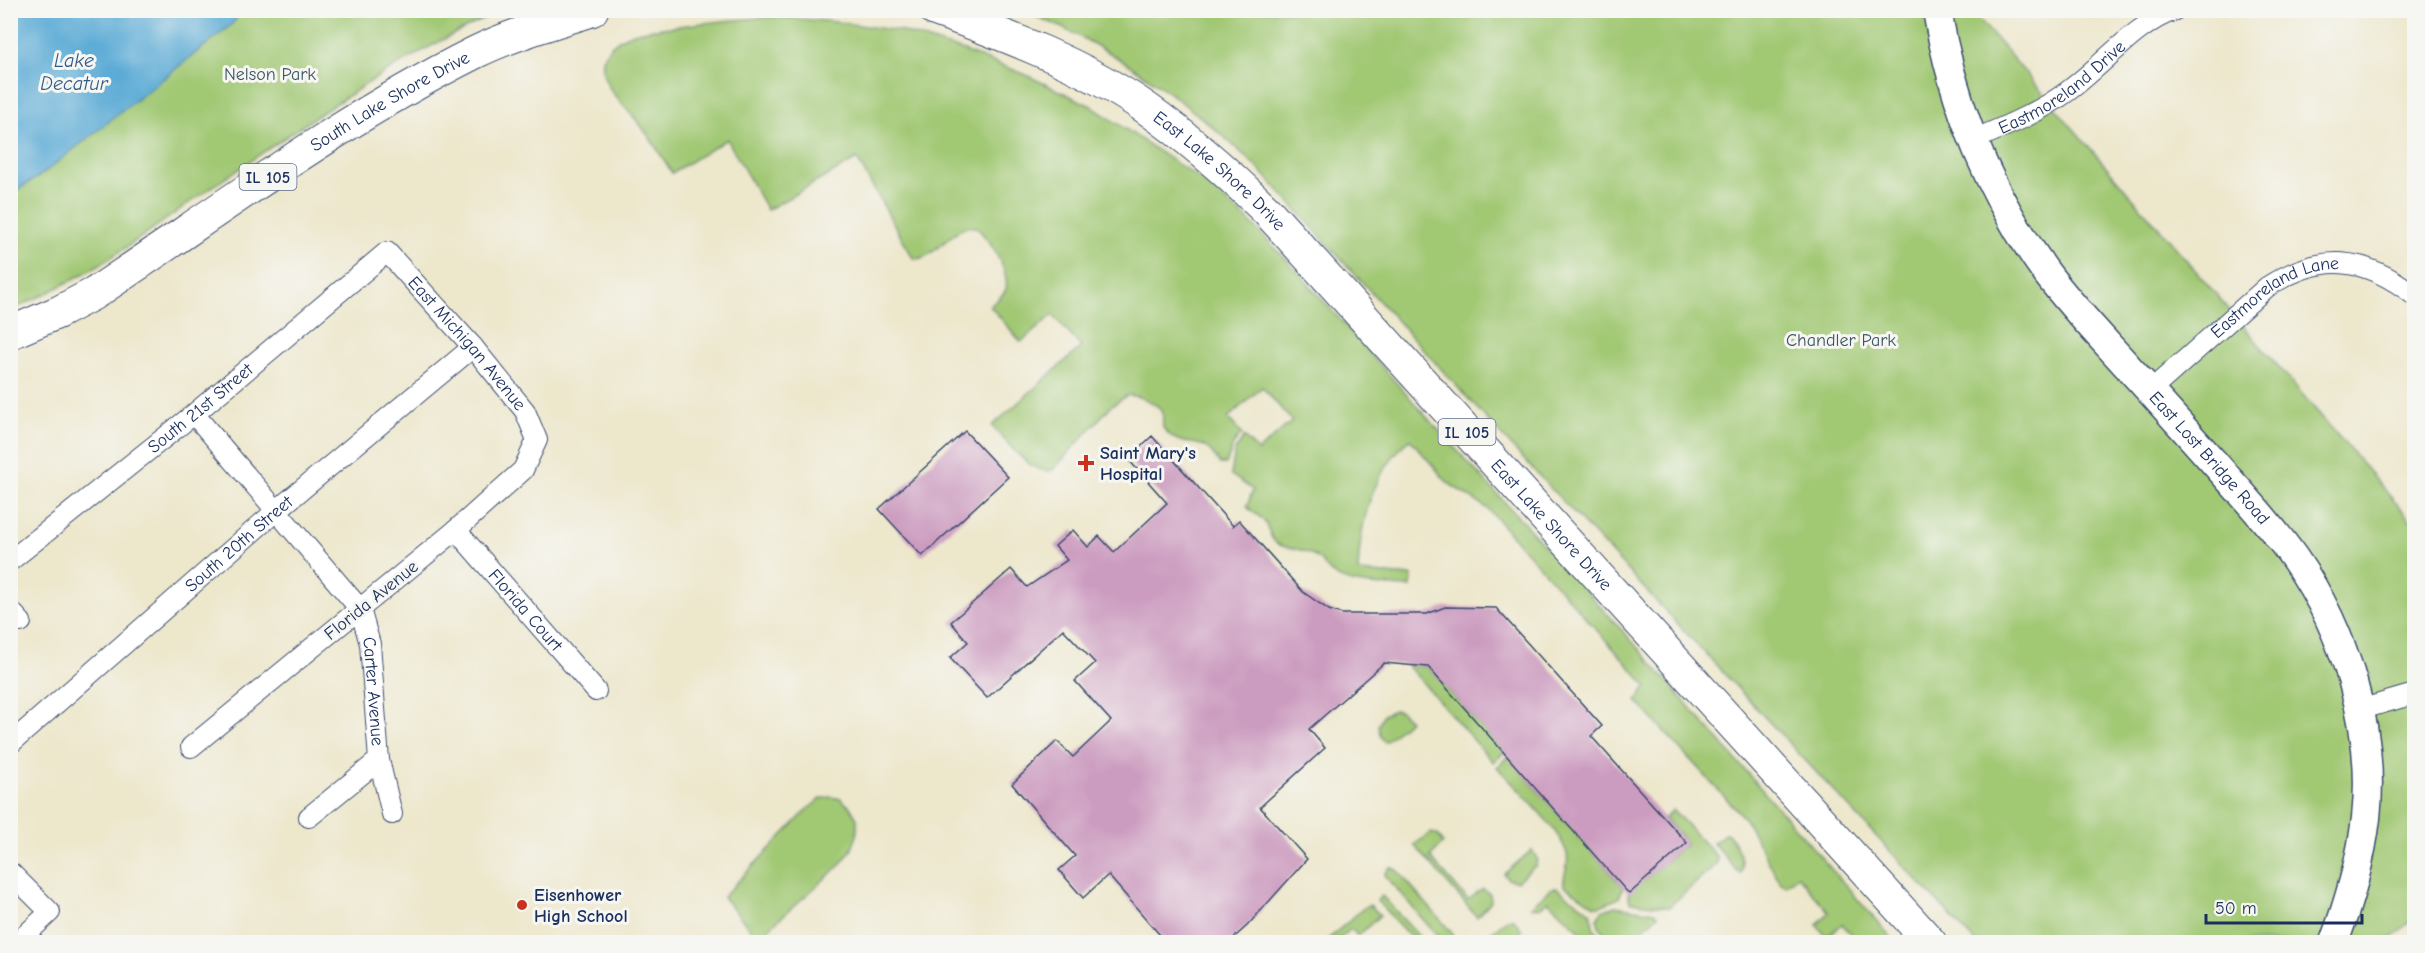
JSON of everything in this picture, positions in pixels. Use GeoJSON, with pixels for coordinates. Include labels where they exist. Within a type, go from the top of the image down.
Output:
{"type":"FeatureCollection","features":[{"type":"Feature","properties":{"kind":"main road","name":"South Lake Shore Drive"},"geometry":{"type":"LineString","coordinates":[[10,333],[59,312],[95,293],[327,138],[405,90],[478,51],[530,30],[592,10]]}},
{"type":"Feature","properties":{"kind":"main road","name":"East Lake Shore Drive"},"geometry":{"type":"LineString","coordinates":[[935,10],[1012,38],[1083,72],[1144,107],[1212,158],[1267,211],[1930,942]]}},
{"type":"Feature","properties":{"kind":"street","name":"East Lost Bridge Road"},"geometry":{"type":"LineString","coordinates":[[1937,10],[1950,76],[1973,140],[2005,206],[2049,276],[2251,504],[2295,558],[2335,634],[2359,710],[2365,746],[2367,815],[2356,877],[2334,942]]}},
{"type":"Feature","properties":{"kind":"street","name":"Eastmoreland Drive"},"geometry":{"type":"LineString","coordinates":[[1973,140],[2052,103],[2155,19],[2175,10]]}},
{"type":"Feature","properties":{"kind":"street","name":"East Michigan Avenue"},"geometry":{"type":"LineString","coordinates":[[387,252],[473,347],[525,411],[537,440]]}},
{"type":"Feature","properties":{"kind":"street","name":"South 21st Street"},"geometry":{"type":"LineString","coordinates":[[10,561],[194,414],[387,252]]}},
{"type":"Feature","properties":{"kind":"street","name":"Eastmoreland Lane"},"geometry":{"type":"LineString","coordinates":[[2150,391],[2266,287],[2287,274],[2308,266],[2328,262],[2349,262],[2395,280],[2415,295]]}},
{"type":"Feature","properties":{"kind":"street","name":"South 20th Street"},"geometry":{"type":"LineString","coordinates":[[10,744],[276,511],[473,347]]}},
{"type":"Feature","properties":{"kind":"street","name":"Carter Avenue"},"geometry":{"type":"LineString","coordinates":[[194,414],[360,609],[370,644],[379,760],[392,814]]}},
{"type":"Feature","properties":{"kind":"street","name":"Florida Avenue"},"geometry":{"type":"LineString","coordinates":[[191,747],[456,530],[523,470],[537,440]]}},
{"type":"Feature","properties":{"kind":"street","name":"Florida Court"},"geometry":{"type":"LineString","coordinates":[[456,530],[596,691]]}},
{"type":"Feature","properties":{"kind":"street"},"geometry":{"type":"LineString","coordinates":[[2359,710],[2415,694]]}},
{"type":"Feature","properties":{"kind":"street"},"geometry":{"type":"LineString","coordinates":[[309,817],[379,760]]}},
{"type":"Feature","properties":{"kind":"street"},"geometry":{"type":"LineString","coordinates":[[10,872],[50,912],[18,942]]}},
{"type":"Feature","properties":{"kind":"green space","name":"Nelson Park"},"geometry":{"type":"Polygon","coordinates":[[[242,11],[502,11],[421,51],[382,74],[306,123],[107,260],[60,287],[11,310],[11,194],[41,175],[231,25],[242,11]]]}},
{"type":"Feature","properties":{"kind":"green space","name":"Chandler Park"},"geometry":{"type":"Polygon","coordinates":[[[1022,11],[1972,11],[2414,524],[2414,918],[2387,942],[1975,942],[1514,449],[1259,169],[1206,121],[1118,58],[1087,40],[1022,11]]]}},
{"type":"Feature","properties":{"kind":"green space"},"geometry":{"type":"Polygon","coordinates":[[[777,17],[837,22],[900,31],[961,50],[1024,74],[1091,106],[1200,179],[1247,219],[1288,261],[1433,424],[1631,640],[1895,942],[1859,942],[1842,924],[1829,935],[1825,935],[1817,925],[1829,912],[1798,876],[1786,885],[1780,883],[1745,819],[1636,701],[1647,686],[1487,508],[1448,483],[1410,439],[1386,467],[1370,500],[1361,535],[1358,572],[1412,576],[1411,587],[1350,582],[1330,572],[1313,555],[1275,542],[1264,521],[1247,506],[1253,490],[1231,475],[1235,451],[1244,437],[1258,451],[1292,421],[1262,387],[1228,418],[1242,434],[1234,443],[1226,464],[1220,464],[1211,451],[1201,445],[1175,439],[1163,428],[1163,415],[1157,406],[1143,398],[1128,395],[1112,405],[1054,469],[1046,471],[1038,469],[1021,457],[992,426],[1081,347],[1053,315],[1021,342],[990,306],[1006,289],[1005,273],[987,239],[976,227],[960,230],[928,255],[913,258],[857,159],[767,210],[727,139],[672,173],[642,127],[615,96],[607,83],[603,63],[607,51],[621,39],[643,31],[711,22],[777,17]]]}},
{"type":"Feature","properties":{"kind":"green space"},"geometry":{"type":"Polygon","coordinates":[[[1407,665],[1428,667],[1504,752],[1493,762],[1407,665]]]}},
{"type":"Feature","properties":{"kind":"green space"},"geometry":{"type":"Polygon","coordinates":[[[1394,710],[1400,711],[1410,720],[1385,742],[1378,726],[1383,715],[1394,710]]]}},
{"type":"Feature","properties":{"kind":"green space"},"geometry":{"type":"Polygon","coordinates":[[[1508,757],[1623,887],[1619,898],[1595,906],[1564,885],[1568,858],[1563,844],[1547,821],[1497,767],[1508,757]]]}},
{"type":"Feature","properties":{"kind":"green space"},"geometry":{"type":"Polygon","coordinates":[[[831,797],[841,799],[850,807],[857,819],[857,835],[851,851],[838,867],[758,938],[723,897],[807,810],[820,799],[831,797]]]}},
{"type":"Feature","properties":{"kind":"green space"},"geometry":{"type":"Polygon","coordinates":[[[1673,810],[1717,857],[1717,864],[1669,907],[1630,902],[1628,892],[1687,843],[1665,818],[1673,810]]]}},
{"type":"Feature","properties":{"kind":"green space"},"geometry":{"type":"Polygon","coordinates":[[[1431,833],[1438,835],[1443,843],[1430,857],[1468,900],[1483,889],[1490,894],[1491,901],[1477,917],[1414,845],[1431,833]]]}},
{"type":"Feature","properties":{"kind":"green space"},"geometry":{"type":"Polygon","coordinates":[[[1726,833],[1740,854],[1742,869],[1740,874],[1713,843],[1726,833]]]}},
{"type":"Feature","properties":{"kind":"green space"},"geometry":{"type":"Polygon","coordinates":[[[1532,850],[1537,859],[1536,865],[1517,881],[1509,880],[1504,874],[1532,850]]]}},
{"type":"Feature","properties":{"kind":"green space"},"geometry":{"type":"Polygon","coordinates":[[[1390,867],[1397,870],[1452,933],[1453,936],[1449,942],[1442,941],[1387,878],[1385,874],[1390,867]]]}},
{"type":"Feature","properties":{"kind":"green space"},"geometry":{"type":"Polygon","coordinates":[[[1552,888],[1557,888],[1591,912],[1593,927],[1606,942],[1592,942],[1548,901],[1539,908],[1531,906],[1552,888]]]}},
{"type":"Feature","properties":{"kind":"green space"},"geometry":{"type":"Polygon","coordinates":[[[1382,896],[1424,942],[1415,942],[1377,901],[1382,896]]]}},
{"type":"Feature","properties":{"kind":"green space"},"geometry":{"type":"Polygon","coordinates":[[[1370,905],[1380,915],[1358,936],[1351,929],[1335,942],[1325,942],[1366,906],[1370,905]]]}},
{"type":"Feature","properties":{"kind":"green space"},"geometry":{"type":"Polygon","coordinates":[[[1615,906],[1654,912],[1658,915],[1630,942],[1612,942],[1599,926],[1597,918],[1602,911],[1615,906]]]}},
{"type":"Feature","properties":{"kind":"green space"},"geometry":{"type":"Polygon","coordinates":[[[1508,919],[1514,919],[1522,930],[1511,942],[1500,942],[1491,932],[1508,919]]]}},
{"type":"Feature","properties":{"kind":"water","name":"Lake Decatur"},"geometry":{"type":"Polygon","coordinates":[[[11,10],[242,11],[231,25],[41,175],[11,194],[11,10]]]}},
{"type":"Feature","properties":{"kind":"building"},"geometry":{"type":"Polygon","coordinates":[[[965,431],[1008,477],[922,556],[879,509],[965,431]]]}},
{"type":"Feature","properties":{"kind":"building","name":"Saint Mary's Hospital"},"geometry":{"type":"Polygon","coordinates":[[[1152,436],[1233,526],[1239,520],[1303,592],[1329,610],[1342,614],[1427,614],[1445,607],[1496,608],[1602,726],[1591,736],[1687,843],[1629,894],[1428,667],[1384,663],[1309,729],[1325,748],[1260,807],[1307,859],[1247,926],[1229,942],[1166,942],[1108,875],[1083,898],[1059,870],[1075,856],[1012,784],[1057,741],[1073,757],[1111,721],[1075,681],[1095,663],[1063,629],[987,698],[950,658],[968,642],[951,622],[1011,569],[1027,587],[1067,560],[1055,546],[1073,530],[1088,547],[1099,536],[1114,552],[1167,503],[1128,459],[1152,436]]]}},
{"type":"Feature","properties":{"kind":"place","name":"Saint Mary's Hospital"},"geometry":{"type":"Point","coordinates":[1086,463]}},
{"type":"Feature","properties":{"kind":"place","name":"Eisenhower High School"},"geometry":{"type":"Point","coordinates":[522,905]}}]}
